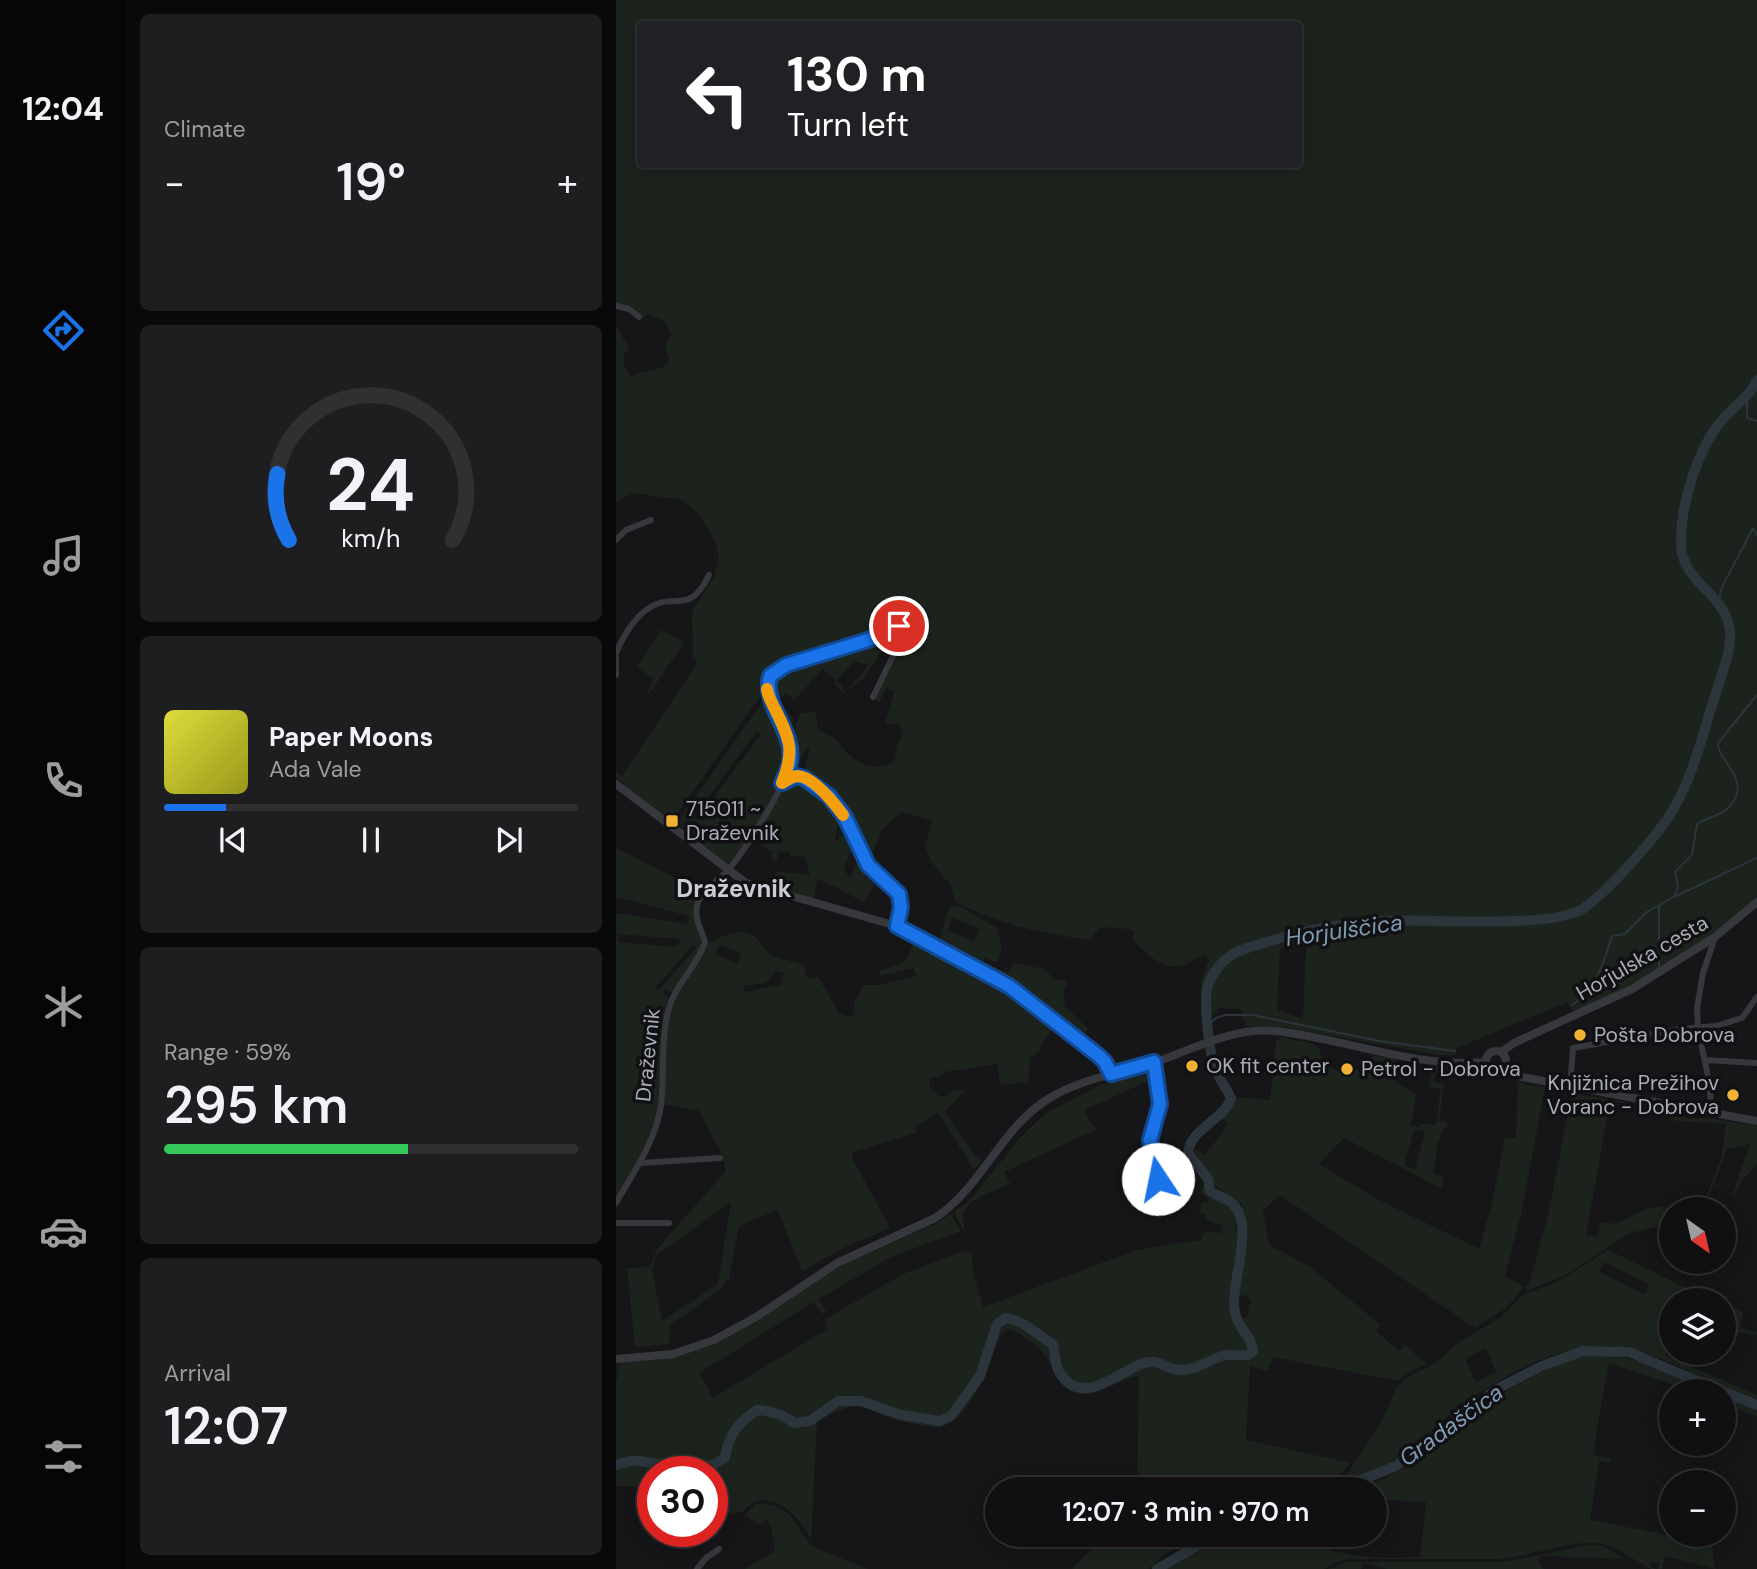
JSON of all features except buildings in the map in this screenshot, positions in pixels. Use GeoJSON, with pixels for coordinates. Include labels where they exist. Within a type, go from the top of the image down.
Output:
{"type":"FeatureCollection","features":[{"type":"Feature","properties":{"kind":"street"},"geometry":{"type":"LineString","coordinates":[[616,306],[629,309],[639,317]]}},
{"type":"Feature","properties":{"kind":"street"},"geometry":{"type":"LineString","coordinates":[[616,540],[626,530],[651,520]]}},
{"type":"Feature","properties":{"kind":"street"},"geometry":{"type":"LineString","coordinates":[[616,675],[616,655],[624,635],[650,607],[688,600],[703,587],[709,575]]}},
{"type":"Feature","properties":{"kind":"street","name":"Draževnik"},"geometry":{"type":"LineString","coordinates":[[616,1203],[640,1163],[658,1121],[668,1012],[679,985],[697,961],[705,942],[697,923],[696,907],[763,820],[790,763],[790,751],[781,722],[768,694],[770,676],[786,665],[868,640],[899,626],[903,627],[905,631],[873,697]]}},
{"type":"Feature","properties":{"kind":"street"},"geometry":{"type":"LineString","coordinates":[[782,783],[796,776],[804,778],[829,796],[845,817],[868,865],[899,894],[901,907],[897,926]]}},
{"type":"Feature","properties":{"kind":"street"},"geometry":{"type":"LineString","coordinates":[[616,784],[727,870],[758,887],[897,926],[998,979],[1020,993],[1099,1056],[1111,1074]]}},
{"type":"Feature","properties":{"kind":"street","name":"Horjulska cesta"},"geometry":{"type":"LineString","coordinates":[[1501,1052],[1521,1039],[1632,989],[1715,937],[1757,902]]}},
{"type":"Feature","properties":{"kind":"street"},"geometry":{"type":"LineString","coordinates":[[1712,1113],[1698,1029],[1698,995],[1715,937]]}},
{"type":"Feature","properties":{"kind":"street"},"geometry":{"type":"LineString","coordinates":[[1570,1087],[1573,1048],[1681,1029],[1698,1029],[1742,1018],[1757,997]]}},
{"type":"Feature","properties":{"kind":"street"},"geometry":{"type":"LineString","coordinates":[[616,1359],[673,1354],[714,1340],[756,1317],[837,1263],[934,1218],[959,1200],[1014,1129],[1034,1109],[1068,1088],[1240,1033],[1274,1031],[1430,1060],[1454,1063],[1486,1062]]}},
{"type":"Feature","properties":{"kind":"street"},"geometry":{"type":"LineString","coordinates":[[1491,1052],[1501,1052],[1507,1061],[1504,1068],[1498,1072],[1491,1071],[1486,1062],[1491,1052]]}},
{"type":"Feature","properties":{"kind":"street"},"geometry":{"type":"LineString","coordinates":[[1705,1059],[1757,1063]]}},
{"type":"Feature","properties":{"kind":"street"},"geometry":{"type":"LineString","coordinates":[[1154,1062],[1160,1104],[1150,1140],[1158,1179]]}},
{"type":"Feature","properties":{"kind":"street"},"geometry":{"type":"LineString","coordinates":[[1504,1068],[1522,1077],[1757,1121]]}},
{"type":"Feature","properties":{"kind":"street"},"geometry":{"type":"LineString","coordinates":[[640,1163],[720,1158]]}},
{"type":"Feature","properties":{"kind":"street"},"geometry":{"type":"LineString","coordinates":[[616,1223],[669,1223]]}},
{"type":"Feature","properties":{"kind":"street"},"geometry":{"type":"LineString","coordinates":[[697,1569],[719,1549]]}},
{"type":"Feature","properties":{"kind":"shaded area"},"geometry":{"type":"Polygon","coordinates":[[[616,0],[1757,0],[1757,898],[1737,916],[1670,963],[1574,1013],[1567,1002],[1457,1048],[1456,1055],[1441,1055],[1281,1027],[1245,1026],[1246,1020],[1242,1019],[1240,1009],[1220,1008],[1211,1016],[1203,1010],[1202,1003],[1202,978],[1210,960],[1204,955],[1184,965],[1169,966],[1143,950],[1133,939],[1135,933],[1130,929],[1101,927],[1089,940],[1020,927],[971,909],[955,901],[951,886],[931,861],[925,846],[932,820],[901,812],[882,830],[873,853],[866,857],[845,823],[838,824],[835,840],[839,841],[839,835],[852,838],[854,842],[844,869],[849,877],[859,852],[877,878],[865,901],[817,879],[814,899],[772,886],[776,871],[810,875],[805,857],[790,856],[790,852],[779,851],[776,862],[771,859],[772,851],[762,846],[768,832],[758,829],[785,783],[804,776],[812,747],[807,748],[797,764],[791,765],[795,731],[801,713],[816,712],[818,730],[836,740],[857,761],[870,766],[894,763],[897,745],[903,734],[899,723],[885,724],[894,692],[886,688],[879,702],[875,698],[907,632],[902,623],[895,623],[866,639],[768,674],[766,694],[783,734],[788,755],[786,766],[774,795],[746,841],[730,863],[722,860],[686,833],[680,824],[660,813],[616,778],[616,772],[622,776],[694,668],[697,660],[691,655],[692,612],[714,577],[719,558],[715,540],[698,514],[683,500],[634,493],[616,501],[616,326],[630,350],[624,353],[623,362],[630,377],[662,368],[669,360],[665,347],[671,334],[664,321],[647,314],[644,318],[630,308],[616,305],[616,0]],[[761,695],[675,817],[679,820],[765,698],[761,695]],[[757,731],[694,817],[697,820],[761,734],[757,731]],[[1306,946],[1280,949],[1277,1006],[1279,1011],[1303,1019],[1306,946]]]}},
{"type":"Feature","properties":{"kind":"shaded area"},"geometry":{"type":"Polygon","coordinates":[[[661,630],[685,642],[645,699],[654,679],[637,667],[661,630]]]}},
{"type":"Feature","properties":{"kind":"shaded area"},"geometry":{"type":"Polygon","coordinates":[[[896,630],[864,678],[835,699],[843,693],[835,684],[836,680],[823,669],[794,700],[787,693],[779,699],[793,719],[792,749],[772,700],[770,681],[778,673],[799,662],[861,646],[896,630]],[[854,661],[837,680],[845,691],[859,678],[868,665],[854,661]]]}},
{"type":"Feature","properties":{"kind":"shaded area"},"geometry":{"type":"Polygon","coordinates":[[[616,848],[703,892],[695,904],[702,948],[672,993],[665,990],[663,993],[669,998],[659,1107],[647,1142],[616,1199],[616,913],[687,924],[689,916],[616,897],[616,848]],[[618,934],[618,942],[675,947],[681,940],[681,939],[618,934]],[[693,945],[655,988],[659,990],[696,948],[693,945]]]}},
{"type":"Feature","properties":{"kind":"shaded area"},"geometry":{"type":"Polygon","coordinates":[[[951,905],[963,908],[997,928],[1002,949],[997,963],[985,958],[981,965],[939,943],[951,905]],[[952,918],[948,930],[974,941],[980,930],[952,918]]]}},
{"type":"Feature","properties":{"kind":"shaded area"},"geometry":{"type":"Polygon","coordinates":[[[747,932],[772,956],[804,965],[808,979],[818,977],[839,1013],[848,1017],[855,1014],[854,1003],[864,985],[880,985],[917,976],[913,968],[880,976],[880,971],[906,961],[915,940],[1001,984],[1050,1020],[1053,1027],[1038,1052],[1030,1058],[1028,1083],[1002,1085],[997,1064],[945,1072],[929,1079],[930,1087],[940,1097],[949,1095],[953,1090],[965,1090],[945,1112],[975,1155],[982,1160],[974,1170],[938,1113],[916,1126],[916,1133],[853,1152],[852,1158],[890,1228],[845,1247],[802,1271],[778,1210],[739,1226],[729,1279],[723,1288],[670,1325],[669,1344],[635,1347],[627,1268],[650,1267],[657,1249],[726,1171],[722,1154],[699,1111],[663,1104],[668,1015],[674,997],[707,943],[731,933],[747,932]],[[720,945],[716,954],[738,964],[741,953],[720,945]],[[776,971],[766,983],[744,986],[745,992],[781,985],[784,973],[776,971]],[[731,1202],[656,1256],[652,1270],[662,1321],[718,1284],[731,1202]]]}},
{"type":"Feature","properties":{"kind":"shaded area"},"geometry":{"type":"Polygon","coordinates":[[[1013,963],[1044,969],[1055,980],[1065,979],[1065,1006],[1088,1029],[1082,1036],[1047,1008],[1035,994],[988,969],[992,966],[1008,973],[1013,963]]]}},
{"type":"Feature","properties":{"kind":"shaded area"},"geometry":{"type":"Polygon","coordinates":[[[1282,1037],[1314,1044],[1330,1066],[1352,1074],[1374,1056],[1394,1058],[1398,1063],[1395,1082],[1416,1094],[1411,1126],[1436,1125],[1441,1089],[1429,1087],[1434,1065],[1452,1067],[1451,1075],[1435,1073],[1433,1082],[1444,1084],[1439,1121],[1447,1122],[1438,1142],[1434,1174],[1444,1177],[1441,1188],[1344,1138],[1319,1164],[1379,1200],[1479,1249],[1491,1207],[1505,1138],[1516,1138],[1518,1081],[1545,1087],[1522,1210],[1505,1276],[1524,1287],[1506,1308],[1475,1328],[1280,1195],[1263,1210],[1269,1245],[1309,1266],[1381,1325],[1376,1331],[1399,1351],[1405,1345],[1427,1364],[1412,1370],[1398,1381],[1273,1357],[1268,1371],[1250,1366],[1246,1440],[1351,1463],[1339,1476],[1137,1477],[1139,1376],[1094,1393],[1078,1394],[1066,1387],[1038,1347],[1010,1329],[1001,1334],[973,1398],[956,1419],[946,1425],[935,1427],[915,1424],[857,1406],[842,1409],[817,1422],[811,1539],[790,1512],[772,1501],[762,1500],[742,1512],[728,1513],[728,1456],[637,1456],[637,1486],[616,1486],[616,1362],[619,1370],[620,1361],[679,1356],[714,1344],[834,1268],[937,1223],[949,1215],[961,1231],[891,1257],[819,1299],[826,1312],[822,1314],[814,1302],[699,1373],[713,1398],[828,1329],[825,1319],[903,1274],[967,1250],[967,1253],[971,1252],[973,1272],[983,1307],[1137,1250],[1201,1240],[1205,1232],[1221,1233],[1222,1226],[1206,1219],[1205,1213],[1200,1214],[1201,1203],[1209,1203],[1209,1198],[1201,1194],[1201,1188],[1206,1185],[1215,1197],[1232,1207],[1235,1212],[1235,1230],[1240,1253],[1245,1255],[1248,1241],[1242,1205],[1214,1185],[1194,1149],[1205,1155],[1229,1124],[1219,1116],[1234,1105],[1235,1097],[1270,1100],[1276,1041],[1282,1037]],[[1414,1130],[1404,1165],[1415,1169],[1425,1132],[1414,1130]],[[1246,1295],[1238,1296],[1237,1313],[1241,1319],[1248,1316],[1247,1307],[1252,1302],[1246,1295]]]}},
{"type":"Feature","properties":{"kind":"shaded area"},"geometry":{"type":"Polygon","coordinates":[[[1150,1069],[1154,1078],[1085,1110],[1097,1129],[1004,1172],[1010,1184],[975,1200],[965,1210],[965,1233],[954,1212],[971,1199],[1020,1138],[1046,1113],[1102,1084],[1139,1076],[1150,1069]]]}},
{"type":"Feature","properties":{"kind":"shaded area"},"geometry":{"type":"Polygon","coordinates":[[[1572,1093],[1658,1108],[1690,1119],[1710,1118],[1757,1126],[1757,1164],[1732,1197],[1750,1144],[1727,1149],[1706,1197],[1721,1159],[1726,1124],[1677,1121],[1643,1113],[1637,1106],[1610,1101],[1586,1235],[1598,1237],[1600,1223],[1617,1223],[1654,1207],[1659,1207],[1659,1227],[1629,1233],[1568,1274],[1524,1292],[1530,1281],[1547,1220],[1572,1093]]]}},
{"type":"Feature","properties":{"kind":"shaded area"},"geometry":{"type":"Polygon","coordinates":[[[1608,1250],[1686,1288],[1659,1288],[1659,1359],[1612,1346],[1591,1346],[1548,1357],[1506,1376],[1468,1400],[1401,1456],[1363,1476],[1343,1477],[1381,1422],[1397,1387],[1406,1378],[1437,1362],[1459,1342],[1500,1318],[1523,1295],[1559,1281],[1608,1250]],[[1604,1262],[1599,1272],[1645,1295],[1649,1284],[1604,1262]],[[1486,1348],[1465,1359],[1476,1383],[1496,1372],[1486,1348]]]}},
{"type":"Feature","properties":{"kind":"shaded area"},"geometry":{"type":"Polygon","coordinates":[[[1736,1309],[1743,1312],[1740,1328],[1757,1332],[1757,1335],[1736,1332],[1736,1309]]]}},
{"type":"Feature","properties":{"kind":"shaded area"},"geometry":{"type":"Polygon","coordinates":[[[1589,1354],[1605,1355],[1636,1361],[1681,1379],[1659,1380],[1609,1363],[1594,1455],[1612,1459],[1610,1463],[1599,1461],[1590,1520],[1659,1533],[1659,1547],[1712,1547],[1715,1569],[1665,1556],[1662,1569],[1658,1569],[1660,1564],[1651,1560],[1651,1567],[1656,1569],[1651,1569],[1615,1548],[1603,1544],[1581,1543],[1502,1559],[1348,1559],[1324,1569],[1167,1569],[1206,1547],[1328,1547],[1350,1555],[1420,1557],[1426,1502],[1387,1500],[1387,1477],[1413,1462],[1461,1421],[1491,1400],[1555,1367],[1589,1354]]]}},
{"type":"Feature","properties":{"kind":"shaded area"},"geometry":{"type":"Polygon","coordinates":[[[1674,1365],[1687,1365],[1720,1379],[1705,1379],[1674,1365]]]}},
{"type":"Feature","properties":{"kind":"shaded area"},"geometry":{"type":"Polygon","coordinates":[[[1736,1386],[1757,1395],[1757,1400],[1736,1392],[1736,1386]]]}},
{"type":"Feature","properties":{"kind":"shaded area"},"geometry":{"type":"Polygon","coordinates":[[[1736,1402],[1757,1411],[1757,1417],[1736,1409],[1736,1402]]]}},
{"type":"Feature","properties":{"kind":"shaded area"},"geometry":{"type":"Polygon","coordinates":[[[755,1504],[775,1506],[790,1515],[810,1544],[818,1549],[868,1569],[745,1569],[775,1551],[772,1530],[767,1519],[760,1525],[745,1515],[755,1504]]]}},
{"type":"Feature","properties":{"kind":"shaded area"},"geometry":{"type":"Polygon","coordinates":[[[1589,1545],[1603,1546],[1625,1559],[1543,1556],[1538,1558],[1544,1569],[1387,1569],[1364,1563],[1361,1569],[1329,1569],[1344,1562],[1504,1562],[1589,1545]]]}},
{"type":"Feature","properties":{"kind":"shaded area"},"geometry":{"type":"Polygon","coordinates":[[[1178,1547],[1148,1569],[1072,1569],[1093,1548],[1178,1547]]]}},
{"type":"Feature","properties":{"kind":"waterway","name":"Horjulščica"},"geometry":{"type":"LineString","coordinates":[[616,1465],[635,1461],[693,1469],[714,1464],[725,1458],[735,1430],[757,1410],[777,1414],[794,1423],[810,1421],[838,1401],[861,1401],[901,1415],[940,1421],[951,1416],[980,1376],[997,1324],[1006,1318],[1025,1325],[1053,1344],[1059,1372],[1070,1384],[1080,1388],[1102,1384],[1144,1363],[1158,1363],[1186,1370],[1226,1355],[1248,1355],[1253,1351],[1250,1340],[1237,1320],[1234,1306],[1242,1240],[1240,1215],[1232,1203],[1210,1191],[1208,1179],[1188,1153],[1195,1137],[1222,1112],[1231,1098],[1217,1072],[1211,1050],[1206,1002],[1210,980],[1222,963],[1237,952],[1283,937],[1325,928],[1381,921],[1487,922],[1568,915],[1590,904],[1625,870],[1663,825],[1684,789],[1726,661],[1730,642],[1729,625],[1718,603],[1687,567],[1681,544],[1681,529],[1692,477],[1706,444],[1724,418],[1747,396],[1757,380]]}},
{"type":"Feature","properties":{"kind":"waterway"},"geometry":{"type":"LineString","coordinates":[[1747,395],[1747,418],[1757,421]]}},
{"type":"Feature","properties":{"kind":"waterway"},"geometry":{"type":"LineString","coordinates":[[1718,602],[1722,587],[1753,528],[1757,535]]}},
{"type":"Feature","properties":{"kind":"waterway"},"geometry":{"type":"LineString","coordinates":[[1572,1005],[1593,983],[1612,936],[1625,934],[1647,912],[1675,896],[1678,886],[1675,872],[1692,855],[1697,824],[1723,812],[1735,799],[1737,780],[1719,750],[1718,743],[1757,695]]}},
{"type":"Feature","properties":{"kind":"waterway"},"geometry":{"type":"LineString","coordinates":[[1676,896],[1757,858]]}},
{"type":"Feature","properties":{"kind":"waterway"},"geometry":{"type":"LineString","coordinates":[[1659,906],[1659,967]]}},
{"type":"Feature","properties":{"kind":"waterway"},"geometry":{"type":"LineString","coordinates":[[1208,1025],[1216,1018],[1226,1015],[1253,1015],[1379,1041],[1455,1051]]}},
{"type":"Feature","properties":{"kind":"waterway","name":"Gradaščica"},"geometry":{"type":"LineString","coordinates":[[1369,1477],[1396,1466],[1495,1390],[1542,1366],[1583,1351],[1629,1352],[1693,1379]]}},
{"type":"Feature","properties":{"kind":"waterway","name":"Gradaščica"},"geometry":{"type":"LineString","coordinates":[[1736,1397],[1757,1405]]}},
{"type":"Feature","properties":{"kind":"waterway","name":"Gradaščica"},"geometry":{"type":"LineString","coordinates":[[1157,1569],[1195,1547]]}},
{"type":"Feature","properties":{"kind":"slow traffic"},"geometry":{"type":"LineString","coordinates":[[767,689],[790,751],[790,763],[782,783],[796,776],[804,778],[829,796],[843,815]]}},
{"type":"Feature","properties":{"kind":"place","name":"715011 ~ Draževnik"},"geometry":{"type":"Point","coordinates":[672,821]}},
{"type":"Feature","properties":{"kind":"place","name":"Pošta Dobrova"},"geometry":{"type":"Point","coordinates":[1580,1035]}},
{"type":"Feature","properties":{"kind":"place","name":"OK fit center"},"geometry":{"type":"Point","coordinates":[1192,1066]}},
{"type":"Feature","properties":{"kind":"place","name":"Petrol - Dobrova"},"geometry":{"type":"Point","coordinates":[1347,1069]}},
{"type":"Feature","properties":{"kind":"place","name":"Knjižnica Prežihov Voranc - Dobrova"},"geometry":{"type":"Point","coordinates":[1733,1095]}},
{"type":"Feature","properties":{"kind":"district","name":"Draževnik"},"geometry":{"type":"Point","coordinates":[734,889]}},
{"type":"Feature","properties":{"kind":"route"},"geometry":{"type":"LineString","coordinates":[[899,626],[868,640],[786,665],[770,676],[768,694],[787,737],[790,751],[790,763],[782,783],[796,776],[804,778],[829,796],[845,817],[868,865],[899,894],[901,907],[897,926],[1020,993],[1099,1056],[1111,1074],[1154,1062],[1160,1104],[1150,1140],[1158,1179]]}}]}
